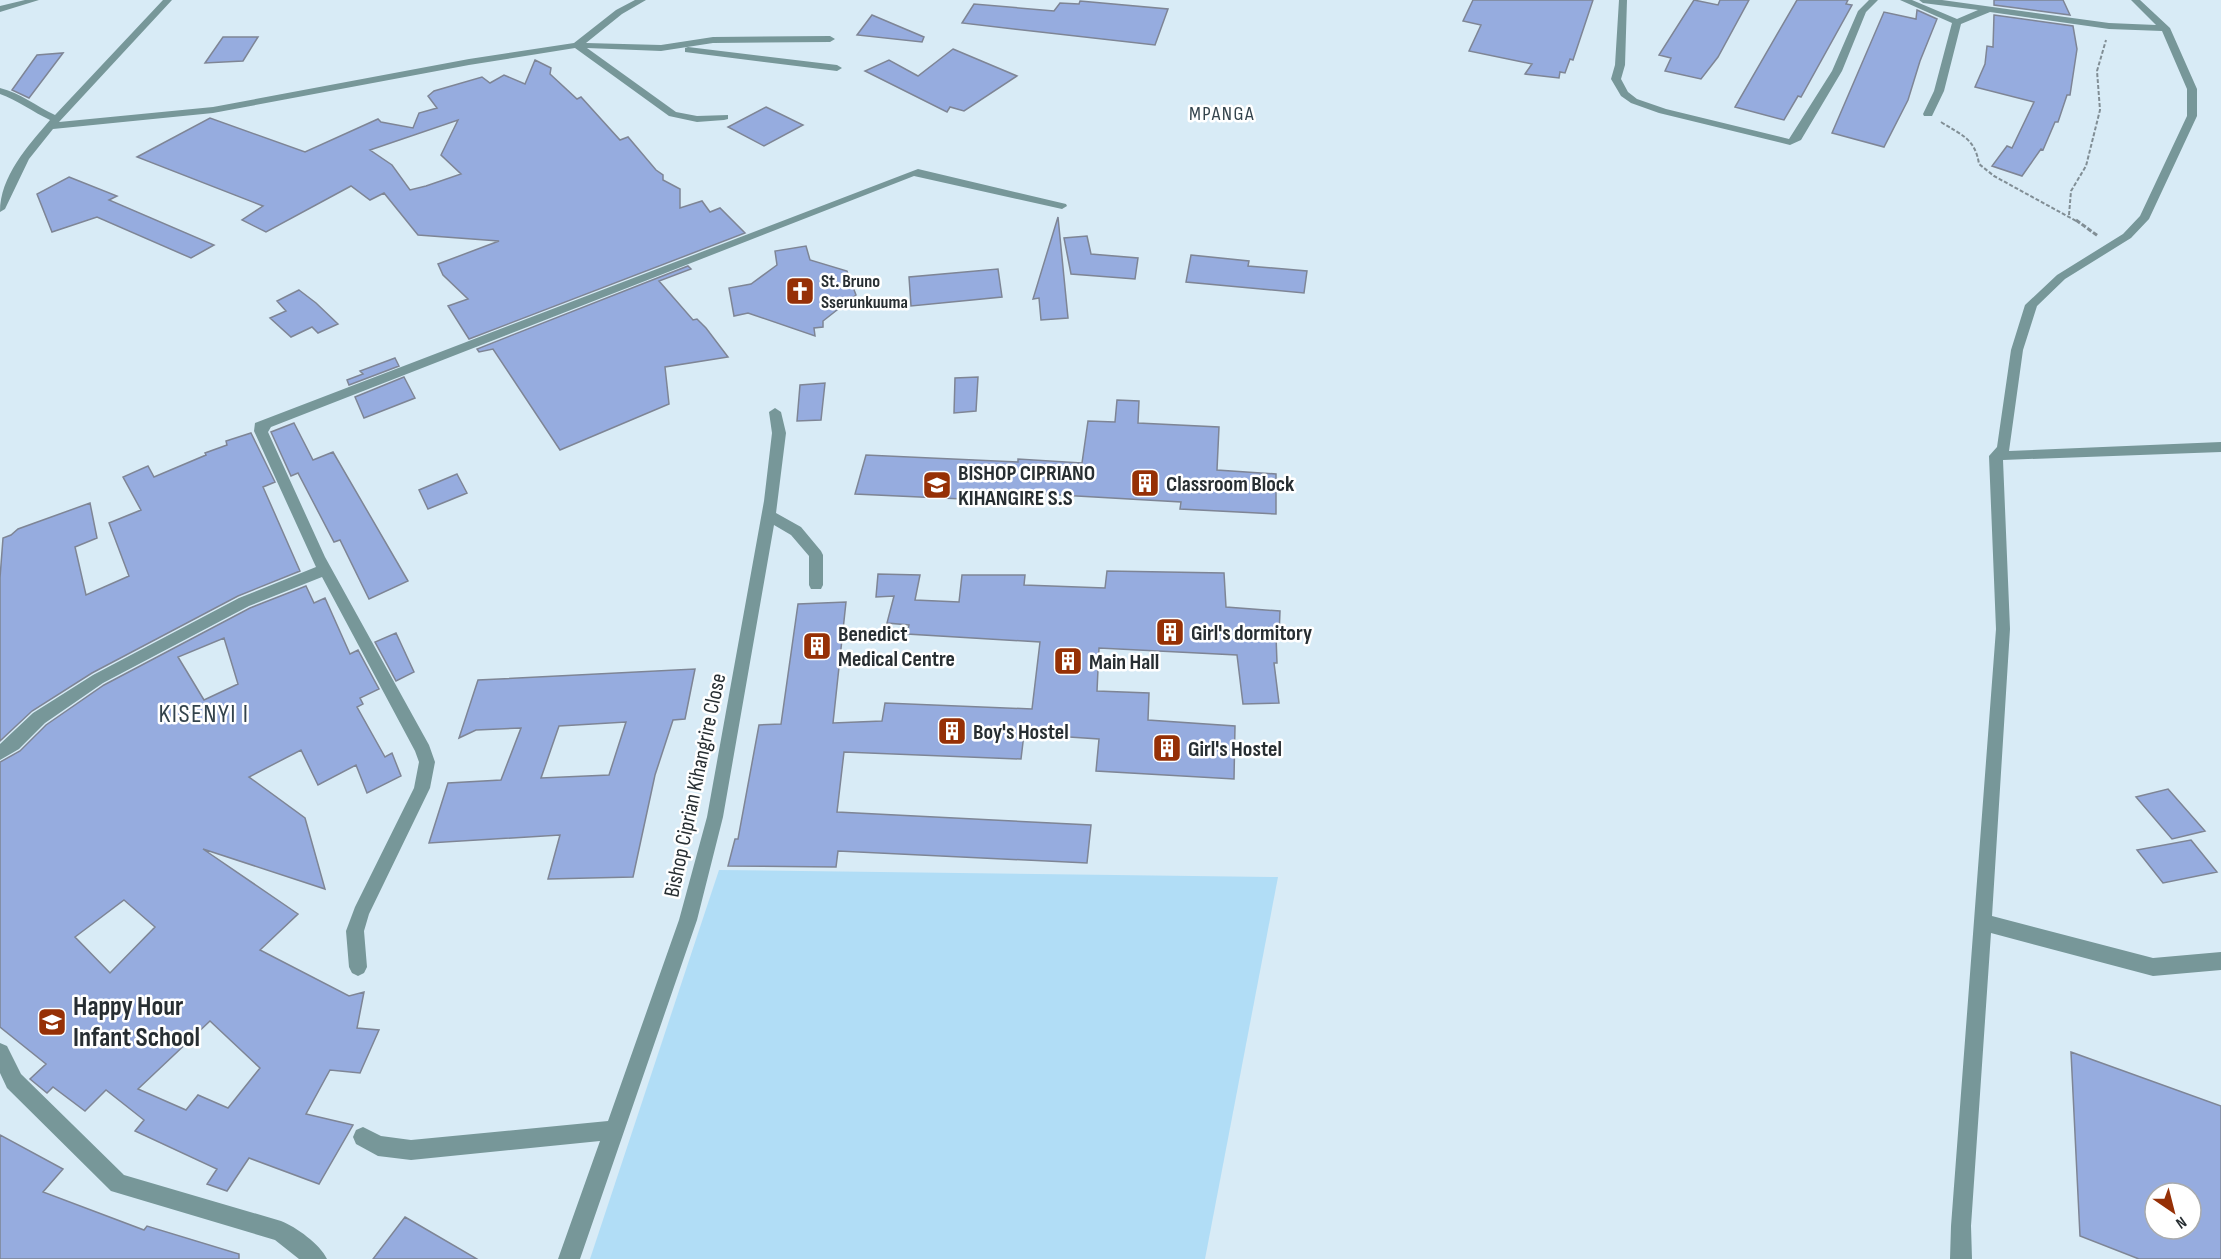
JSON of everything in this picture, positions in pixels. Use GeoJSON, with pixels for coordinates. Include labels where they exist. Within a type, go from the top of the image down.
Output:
{"type":"FeatureCollection","features":[{"type":"Feature","properties":{"kind":"street"},"geometry":{"type":"LineString","coordinates":[[0,9],[35,0]]}},
{"type":"Feature","properties":{"kind":"street"},"geometry":{"type":"LineString","coordinates":[[0,208],[24,158],[168,0]]}},
{"type":"Feature","properties":{"kind":"street"},"geometry":{"type":"LineString","coordinates":[[577,45],[619,12],[642,0]]}},
{"type":"Feature","properties":{"kind":"street"},"geometry":{"type":"LineString","coordinates":[[1623,0],[1620,65],[1616,79],[1624,94],[1634,101],[1663,111],[1790,142],[1796,140],[1837,71],[1862,10],[1874,0]]}},
{"type":"Feature","properties":{"kind":"street"},"geometry":{"type":"LineString","coordinates":[[1904,0],[1957,22],[1989,9]]}},
{"type":"Feature","properties":{"kind":"street"},"geometry":{"type":"LineString","coordinates":[[1923,0],[2109,26],[2165,28]]}},
{"type":"Feature","properties":{"kind":"street"},"geometry":{"type":"LineString","coordinates":[[1961,1259],[1961,1226],[2003,628],[1996,456],[2003,449],[2017,350],[2031,305],[2061,277],[2127,236],[2145,217],[2169,170],[2192,116],[2192,89],[2165,28],[2134,0]]}},
{"type":"Feature","properties":{"kind":"street"},"geometry":{"type":"LineString","coordinates":[[1928,114],[1939,91],[1957,22]]}},
{"type":"Feature","properties":{"kind":"street"},"geometry":{"type":"LineString","coordinates":[[661,48],[713,40],[830,39]]}},
{"type":"Feature","properties":{"kind":"street"},"geometry":{"type":"LineString","coordinates":[[577,45],[673,114],[697,119],[724,117]]}},
{"type":"Feature","properties":{"kind":"street"},"geometry":{"type":"LineString","coordinates":[[0,91],[15,96],[54,123],[213,110],[469,62],[577,45],[661,48],[769,58],[837,68]]}},
{"type":"Feature","properties":{"kind":"street"},"geometry":{"type":"LineString","coordinates":[[358,967],[355,931],[361,913],[422,788],[427,762],[423,750],[324,570],[261,431],[265,428],[260,426],[912,172],[1062,206]]}},
{"type":"Feature","properties":{"kind":"street","name":"Bishop Ciprian Kihangrire Close"},"geometry":{"type":"LineString","coordinates":[[568,1259],[688,920],[715,817],[769,516],[779,433],[775,412]]}},
{"type":"Feature","properties":{"kind":"street"},"geometry":{"type":"LineString","coordinates":[[1996,456],[2221,447]]}},
{"type":"Feature","properties":{"kind":"street"},"geometry":{"type":"LineString","coordinates":[[769,516],[796,531],[816,555],[816,585]]}},
{"type":"Feature","properties":{"kind":"street"},"geometry":{"type":"LineString","coordinates":[[0,753],[13,744],[39,718],[98,679],[244,602],[324,570]]}},
{"type":"Feature","properties":{"kind":"street"},"geometry":{"type":"LineString","coordinates":[[1982,922],[2153,967],[2221,961]]}},
{"type":"Feature","properties":{"kind":"street"},"geometry":{"type":"LineString","coordinates":[[0,1053],[14,1081],[118,1184],[281,1231],[316,1259]]}},
{"type":"Feature","properties":{"kind":"street"},"geometry":{"type":"LineString","coordinates":[[363,1137],[378,1146],[411,1150],[615,1130]]}},
{"type":"Feature","properties":{"kind":"path"},"geometry":{"type":"LineString","coordinates":[[2069,215],[2072,191],[2086,166],[2100,110],[2097,71],[2109,26]]}},
{"type":"Feature","properties":{"kind":"path"},"geometry":{"type":"LineString","coordinates":[[1928,114],[1970,140],[1977,152],[1980,164],[1994,176],[2069,215],[2111,246]]}},
{"type":"Feature","properties":{"kind":"shaded area"},"geometry":{"type":"Polygon","coordinates":[[[719,870],[1278,877],[1205,1259],[590,1259],[719,870]]]}},
{"type":"Feature","properties":{"kind":"building"},"geometry":{"type":"Polygon","coordinates":[[[1473,0],[1593,0],[1573,60],[1570,59],[1565,73],[1560,72],[1559,78],[1525,74],[1532,64],[1469,51],[1481,25],[1463,21],[1473,0]]]}},
{"type":"Feature","properties":{"kind":"building"},"geometry":{"type":"Polygon","coordinates":[[[1694,0],[1718,5],[1720,0],[1749,0],[1718,57],[1701,79],[1665,71],[1671,58],[1659,55],[1694,0]]]}},
{"type":"Feature","properties":{"kind":"building"},"geometry":{"type":"Polygon","coordinates":[[[1797,0],[1848,0],[1846,4],[1852,5],[1801,97],[1798,96],[1784,120],[1735,107],[1797,0]]]}},
{"type":"Feature","properties":{"kind":"building"},"geometry":{"type":"Polygon","coordinates":[[[1994,0],[2063,0],[2070,15],[1994,5],[1994,0]]]}},
{"type":"Feature","properties":{"kind":"building"},"geometry":{"type":"Polygon","coordinates":[[[1080,1],[1168,9],[1155,45],[962,23],[974,4],[1054,11],[1060,3],[1079,4],[1080,1]]]}},
{"type":"Feature","properties":{"kind":"building"},"geometry":{"type":"Polygon","coordinates":[[[1917,10],[1937,19],[1920,61],[1908,100],[1884,147],[1832,133],[1884,12],[1916,19],[1917,10]]]}},
{"type":"Feature","properties":{"kind":"building"},"geometry":{"type":"Polygon","coordinates":[[[872,15],[924,37],[922,42],[857,35],[872,15]]]}},
{"type":"Feature","properties":{"kind":"building"},"geometry":{"type":"Polygon","coordinates":[[[1994,15],[2073,26],[2077,49],[2070,95],[2067,95],[2058,122],[2055,122],[2043,150],[2041,149],[2022,176],[1992,166],[2007,146],[2012,148],[2034,102],[1975,87],[1985,64],[1987,46],[1993,47],[1994,15]]]}},
{"type":"Feature","properties":{"kind":"building"},"geometry":{"type":"Polygon","coordinates":[[[223,37],[258,37],[243,61],[205,63],[223,37]]]}},
{"type":"Feature","properties":{"kind":"building"},"geometry":{"type":"Polygon","coordinates":[[[953,49],[1017,76],[964,111],[950,107],[947,112],[865,71],[889,60],[918,76],[953,49]]]}},
{"type":"Feature","properties":{"kind":"building"},"geometry":{"type":"Polygon","coordinates":[[[63,53],[29,98],[12,90],[37,55],[63,53]]]}},
{"type":"Feature","properties":{"kind":"building"},"geometry":{"type":"Polygon","coordinates":[[[535,60],[551,68],[550,74],[577,99],[581,97],[620,140],[628,137],[663,175],[663,180],[680,189],[680,208],[702,201],[710,212],[720,208],[745,233],[469,339],[448,306],[468,299],[443,275],[438,264],[499,241],[418,235],[384,193],[370,200],[351,186],[266,232],[242,220],[263,206],[137,157],[210,118],[305,152],[378,119],[381,122],[413,128],[419,113],[437,108],[428,96],[434,91],[482,77],[490,83],[504,75],[525,84],[535,60]],[[458,120],[370,150],[392,165],[410,190],[461,174],[441,155],[458,120]]]}},
{"type":"Feature","properties":{"kind":"building"},"geometry":{"type":"Polygon","coordinates":[[[766,107],[803,125],[764,146],[728,127],[766,107]]]}},
{"type":"Feature","properties":{"kind":"building"},"geometry":{"type":"Polygon","coordinates":[[[69,177],[117,196],[109,200],[214,245],[191,258],[97,217],[52,232],[37,194],[69,177]]]}},
{"type":"Feature","properties":{"kind":"building"},"geometry":{"type":"Polygon","coordinates":[[[1058,217],[1068,318],[1041,320],[1039,298],[1033,299],[1058,217]]]}},
{"type":"Feature","properties":{"kind":"building"},"geometry":{"type":"Polygon","coordinates":[[[1087,236],[1091,254],[1138,258],[1135,279],[1071,274],[1064,238],[1087,236]]]}},
{"type":"Feature","properties":{"kind":"building","name":"St. Bruno Sserunkuuma"},"geometry":{"type":"Polygon","coordinates":[[[806,246],[810,260],[847,271],[856,295],[823,321],[823,327],[814,328],[815,336],[748,313],[734,316],[729,288],[751,284],[777,265],[775,251],[806,246]]]}},
{"type":"Feature","properties":{"kind":"building"},"geometry":{"type":"Polygon","coordinates":[[[1191,255],[1249,261],[1248,266],[1307,271],[1304,293],[1186,282],[1191,255]]]}},
{"type":"Feature","properties":{"kind":"building"},"geometry":{"type":"Polygon","coordinates":[[[688,266],[691,269],[659,281],[693,320],[697,319],[706,328],[728,357],[665,367],[669,404],[560,450],[493,349],[479,352],[477,349],[688,266]]]}},
{"type":"Feature","properties":{"kind":"building"},"geometry":{"type":"Polygon","coordinates":[[[998,269],[1002,297],[911,306],[909,277],[998,269]]]}},
{"type":"Feature","properties":{"kind":"building"},"geometry":{"type":"Polygon","coordinates":[[[299,290],[338,324],[318,333],[312,327],[291,337],[270,318],[286,311],[277,301],[299,290]]]}},
{"type":"Feature","properties":{"kind":"building"},"geometry":{"type":"Polygon","coordinates":[[[395,358],[399,366],[349,385],[347,380],[363,374],[360,371],[395,358]]]}},
{"type":"Feature","properties":{"kind":"building"},"geometry":{"type":"Polygon","coordinates":[[[404,377],[415,398],[364,418],[355,397],[404,377]]]}},
{"type":"Feature","properties":{"kind":"building"},"geometry":{"type":"Polygon","coordinates":[[[978,377],[976,411],[954,413],[955,378],[978,377]]]}},
{"type":"Feature","properties":{"kind":"building"},"geometry":{"type":"Polygon","coordinates":[[[825,383],[821,420],[797,421],[800,385],[825,383]]]}},
{"type":"Feature","properties":{"kind":"building"},"geometry":{"type":"Polygon","coordinates":[[[1117,400],[1139,401],[1138,423],[1219,427],[1217,470],[1276,474],[1276,514],[1180,509],[1181,502],[1007,492],[1006,501],[855,494],[866,455],[1082,463],[1088,421],[1115,422],[1117,400]]]}},
{"type":"Feature","properties":{"kind":"building"},"geometry":{"type":"Polygon","coordinates":[[[294,423],[313,460],[333,452],[408,581],[369,599],[340,540],[334,542],[298,473],[291,476],[271,432],[294,423]]]}},
{"type":"Feature","properties":{"kind":"building"},"geometry":{"type":"Polygon","coordinates":[[[251,433],[275,482],[263,487],[300,571],[238,596],[92,673],[32,711],[0,741],[0,578],[3,538],[18,529],[90,503],[97,538],[75,547],[86,595],[129,576],[109,523],[141,510],[123,477],[148,466],[154,477],[227,445],[226,441],[251,433]]]}},
{"type":"Feature","properties":{"kind":"building"},"geometry":{"type":"Polygon","coordinates":[[[457,474],[467,493],[428,509],[419,490],[457,474]]]}},
{"type":"Feature","properties":{"kind":"building"},"geometry":{"type":"Polygon","coordinates":[[[1107,571],[1224,573],[1226,607],[1280,611],[1279,636],[1276,636],[1277,663],[1274,663],[1279,703],[1243,704],[1237,655],[1099,648],[1097,691],[1149,693],[1148,720],[1235,726],[1234,779],[1096,771],[1099,739],[1024,734],[1021,759],[844,752],[837,812],[1091,825],[1087,863],[838,851],[836,867],[728,866],[735,839],[738,839],[759,725],[781,724],[798,604],[846,602],[833,723],[882,721],[885,703],[1032,709],[1040,642],[907,634],[909,625],[887,623],[894,596],[876,597],[878,574],[920,575],[915,600],[959,602],[962,575],[1025,575],[1024,585],[1105,588],[1107,571]]]}},
{"type":"Feature","properties":{"kind":"building"},"geometry":{"type":"Polygon","coordinates":[[[306,586],[314,603],[325,598],[350,654],[358,650],[379,689],[360,698],[363,704],[357,707],[385,757],[392,753],[401,776],[367,793],[356,765],[318,785],[301,750],[249,777],[305,818],[325,889],[203,849],[298,914],[260,950],[349,996],[364,992],[357,1028],[379,1030],[360,1073],[330,1070],[306,1114],[353,1125],[319,1184],[249,1158],[227,1191],[207,1184],[217,1169],[135,1131],[144,1120],[106,1090],[85,1111],[53,1087],[47,1093],[30,1079],[46,1064],[0,1027],[0,762],[20,751],[46,725],[104,685],[250,608],[306,586]],[[224,638],[178,657],[204,700],[238,684],[224,638]],[[124,900],[75,937],[110,973],[155,927],[124,900]],[[210,1021],[138,1089],[186,1110],[198,1095],[228,1108],[260,1068],[210,1021]]]}},
{"type":"Feature","properties":{"kind":"building"},"geometry":{"type":"Polygon","coordinates":[[[396,633],[414,672],[396,681],[375,642],[396,633]]]}},
{"type":"Feature","properties":{"kind":"building"},"geometry":{"type":"Polygon","coordinates":[[[695,669],[685,719],[673,720],[655,775],[633,877],[548,879],[560,835],[429,843],[448,783],[501,780],[521,728],[476,730],[459,738],[478,680],[695,669]],[[626,722],[559,726],[541,778],[609,775],[626,722]]]}},
{"type":"Feature","properties":{"kind":"building"},"geometry":{"type":"Polygon","coordinates":[[[2168,789],[2205,831],[2172,839],[2136,797],[2168,789]]]}},
{"type":"Feature","properties":{"kind":"building"},"geometry":{"type":"Polygon","coordinates":[[[2191,840],[2217,872],[2163,883],[2137,850],[2191,840]]]}},
{"type":"Feature","properties":{"kind":"building"},"geometry":{"type":"Polygon","coordinates":[[[2071,1052],[2221,1106],[2221,1259],[2139,1259],[2080,1236],[2071,1052]]]}},
{"type":"Feature","properties":{"kind":"building"},"geometry":{"type":"Polygon","coordinates":[[[0,1135],[63,1169],[43,1192],[144,1230],[147,1226],[239,1254],[239,1259],[0,1259],[0,1135]]]}},
{"type":"Feature","properties":{"kind":"building"},"geometry":{"type":"Polygon","coordinates":[[[405,1217],[477,1259],[373,1259],[405,1217]]]}},
{"type":"Feature","properties":{"kind":"place","name":"St. Bruno Sserunkuuma"},"geometry":{"type":"Point","coordinates":[800,291]}},
{"type":"Feature","properties":{"kind":"place","name":"Classroom Block"},"geometry":{"type":"Point","coordinates":[1145,483]}},
{"type":"Feature","properties":{"kind":"place","name":"BISHOP CIPRIANO KIHANGIRE S.S"},"geometry":{"type":"Point","coordinates":[937,485]}},
{"type":"Feature","properties":{"kind":"place","name":"Girl's dormitory"},"geometry":{"type":"Point","coordinates":[1170,632]}},
{"type":"Feature","properties":{"kind":"place","name":"Benedict Medical Centre"},"geometry":{"type":"Point","coordinates":[817,646]}},
{"type":"Feature","properties":{"kind":"place","name":"Main Hall"},"geometry":{"type":"Point","coordinates":[1068,661]}},
{"type":"Feature","properties":{"kind":"place","name":"Boy's Hostel"},"geometry":{"type":"Point","coordinates":[952,731]}},
{"type":"Feature","properties":{"kind":"place","name":"Girl's Hostel"},"geometry":{"type":"Point","coordinates":[1167,748]}},
{"type":"Feature","properties":{"kind":"place","name":"Happy Hour Infant School"},"geometry":{"type":"Point","coordinates":[52,1022]}},
{"type":"Feature","properties":{"kind":"district","name":"MPANGA"},"geometry":{"type":"Point","coordinates":[1222,113]}},
{"type":"Feature","properties":{"kind":"district","name":"KISENYI I"},"geometry":{"type":"Point","coordinates":[204,713]}}]}
